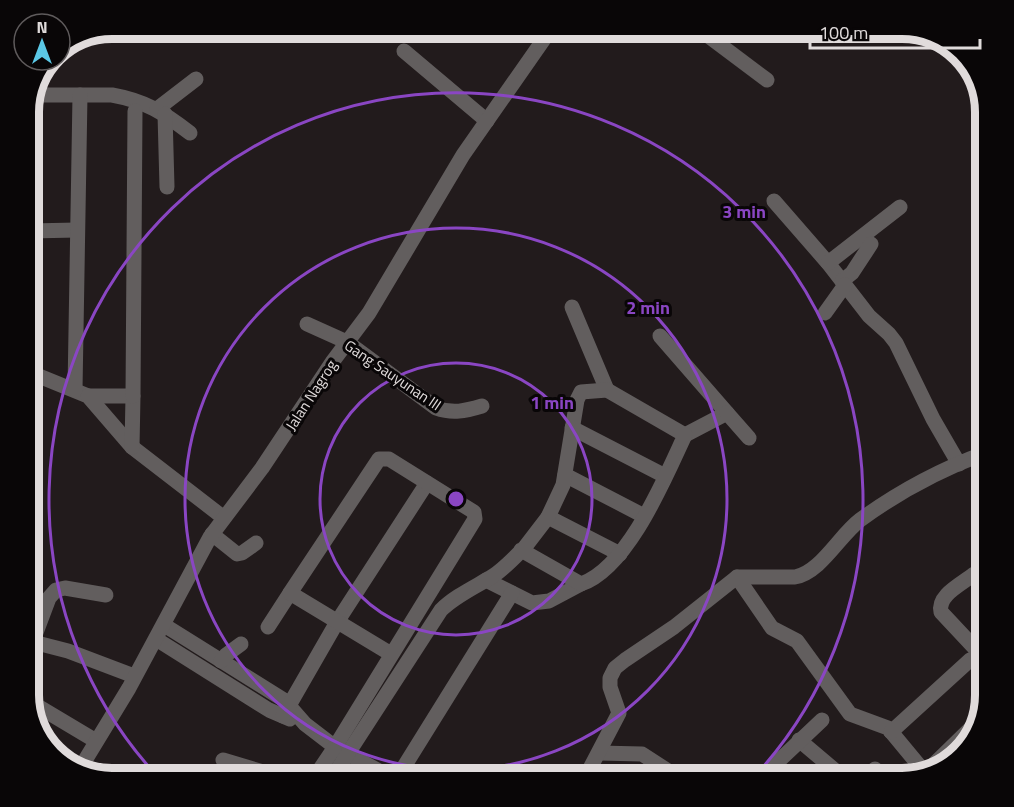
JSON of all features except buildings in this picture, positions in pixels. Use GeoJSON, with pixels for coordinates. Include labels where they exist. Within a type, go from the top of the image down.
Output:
{"type":"FeatureCollection","features":[{"type":"Feature","properties":{"kind":"street","name":"Jalan Nagrog"},"geometry":{"type":"LineString","coordinates":[[84,762],[164,625],[212,534],[268,460],[369,313],[445,184],[543,39]]}},
{"type":"Feature","properties":{"kind":"street"},"geometry":{"type":"LineString","coordinates":[[715,40],[767,80]]}},
{"type":"Feature","properties":{"kind":"street"},"geometry":{"type":"LineString","coordinates":[[404,51],[487,121]]}},
{"type":"Feature","properties":{"kind":"street"},"geometry":{"type":"LineString","coordinates":[[161,111],[196,79]]}},
{"type":"Feature","properties":{"kind":"street"},"geometry":{"type":"LineString","coordinates":[[41,95],[124,97],[161,111],[190,133]]}},
{"type":"Feature","properties":{"kind":"street"},"geometry":{"type":"LineString","coordinates":[[80,95],[76,230],[81,393],[132,447],[224,518]]}},
{"type":"Feature","properties":{"kind":"street"},"geometry":{"type":"LineString","coordinates":[[132,447],[135,111]]}},
{"type":"Feature","properties":{"kind":"street"},"geometry":{"type":"LineString","coordinates":[[161,111],[167,186]]}},
{"type":"Feature","properties":{"kind":"street"},"geometry":{"type":"LineString","coordinates":[[774,201],[828,262],[869,316],[896,343],[933,419],[959,464]]}},
{"type":"Feature","properties":{"kind":"street"},"geometry":{"type":"LineString","coordinates":[[828,262],[900,207]]}},
{"type":"Feature","properties":{"kind":"street"},"geometry":{"type":"LineString","coordinates":[[39,231],[76,230]]}},
{"type":"Feature","properties":{"kind":"street"},"geometry":{"type":"LineString","coordinates":[[825,313],[837,298],[844,283],[870,244]]}},
{"type":"Feature","properties":{"kind":"street"},"geometry":{"type":"LineString","coordinates":[[572,307],[607,390]]}},
{"type":"Feature","properties":{"kind":"street","name":"Gang Sauyunan III"},"geometry":{"type":"LineString","coordinates":[[307,324],[347,342],[436,408],[448,412],[459,412],[482,406]]}},
{"type":"Feature","properties":{"kind":"street"},"geometry":{"type":"LineString","coordinates":[[660,336],[749,438]]}},
{"type":"Feature","properties":{"kind":"street"},"geometry":{"type":"LineString","coordinates":[[39,376],[81,393],[133,396]]}},
{"type":"Feature","properties":{"kind":"street"},"geometry":{"type":"LineString","coordinates":[[324,768],[341,751],[441,610],[495,574],[521,550],[548,517],[565,475],[579,394],[585,391],[607,390],[685,435]]}},
{"type":"Feature","properties":{"kind":"street"},"geometry":{"type":"LineString","coordinates":[[486,580],[528,602],[543,603],[581,584],[606,568],[620,554],[660,490],[685,435],[727,413]]}},
{"type":"Feature","properties":{"kind":"street"},"geometry":{"type":"LineString","coordinates":[[572,428],[665,477]]}},
{"type":"Feature","properties":{"kind":"street"},"geometry":{"type":"LineString","coordinates":[[591,768],[619,712],[609,683],[611,673],[625,660],[674,627],[737,578],[802,575],[812,568],[858,521],[913,488],[975,457]]}},
{"type":"Feature","properties":{"kind":"street"},"geometry":{"type":"LineString","coordinates":[[267,627],[380,459],[389,459],[474,512],[475,519],[391,654],[341,751],[335,768]]}},
{"type":"Feature","properties":{"kind":"street"},"geometry":{"type":"LineString","coordinates":[[565,475],[644,516]]}},
{"type":"Feature","properties":{"kind":"street"},"geometry":{"type":"LineString","coordinates":[[286,711],[337,622],[427,483]]}},
{"type":"Feature","properties":{"kind":"street"},"geometry":{"type":"LineString","coordinates":[[548,517],[620,554]]}},
{"type":"Feature","properties":{"kind":"street"},"geometry":{"type":"LineString","coordinates":[[212,534],[237,554],[256,543]]}},
{"type":"Feature","properties":{"kind":"street"},"geometry":{"type":"LineString","coordinates":[[521,550],[581,584]]}},
{"type":"Feature","properties":{"kind":"street"},"geometry":{"type":"LineString","coordinates":[[974,574],[942,598],[940,612],[975,647]]}},
{"type":"Feature","properties":{"kind":"street"},"geometry":{"type":"LineString","coordinates":[[737,578],[772,628],[797,641],[850,714],[880,724],[891,732],[919,766]]}},
{"type":"Feature","properties":{"kind":"street"},"geometry":{"type":"LineString","coordinates":[[39,625],[49,598],[56,590],[65,588],[106,595]]}},
{"type":"Feature","properties":{"kind":"street"},"geometry":{"type":"LineString","coordinates":[[290,593],[391,654]]}},
{"type":"Feature","properties":{"kind":"street"},"geometry":{"type":"LineString","coordinates":[[404,768],[512,593]]}},
{"type":"Feature","properties":{"kind":"street"},"geometry":{"type":"LineString","coordinates":[[164,625],[221,661],[366,768]]}},
{"type":"Feature","properties":{"kind":"street"},"geometry":{"type":"LineString","coordinates":[[156,639],[269,710],[286,711]]}},
{"type":"Feature","properties":{"kind":"street"},"geometry":{"type":"LineString","coordinates":[[221,661],[241,644]]}},
{"type":"Feature","properties":{"kind":"street"},"geometry":{"type":"LineString","coordinates":[[39,647],[68,651],[134,676]]}},
{"type":"Feature","properties":{"kind":"street"},"geometry":{"type":"LineString","coordinates":[[891,732],[970,660],[975,659]]}},
{"type":"Feature","properties":{"kind":"street"},"geometry":{"type":"LineString","coordinates":[[40,707],[96,741]]}},
{"type":"Feature","properties":{"kind":"street"},"geometry":{"type":"LineString","coordinates":[[774,768],[799,740],[822,720]]}},
{"type":"Feature","properties":{"kind":"street"},"geometry":{"type":"LineString","coordinates":[[942,757],[961,738]]}},
{"type":"Feature","properties":{"kind":"street"},"geometry":{"type":"LineString","coordinates":[[799,740],[832,768]]}},
{"type":"Feature","properties":{"kind":"street"},"geometry":{"type":"LineString","coordinates":[[599,753],[642,754],[664,768]]}},
{"type":"Feature","properties":{"kind":"street"},"geometry":{"type":"LineString","coordinates":[[223,760],[250,768]]}}]}
